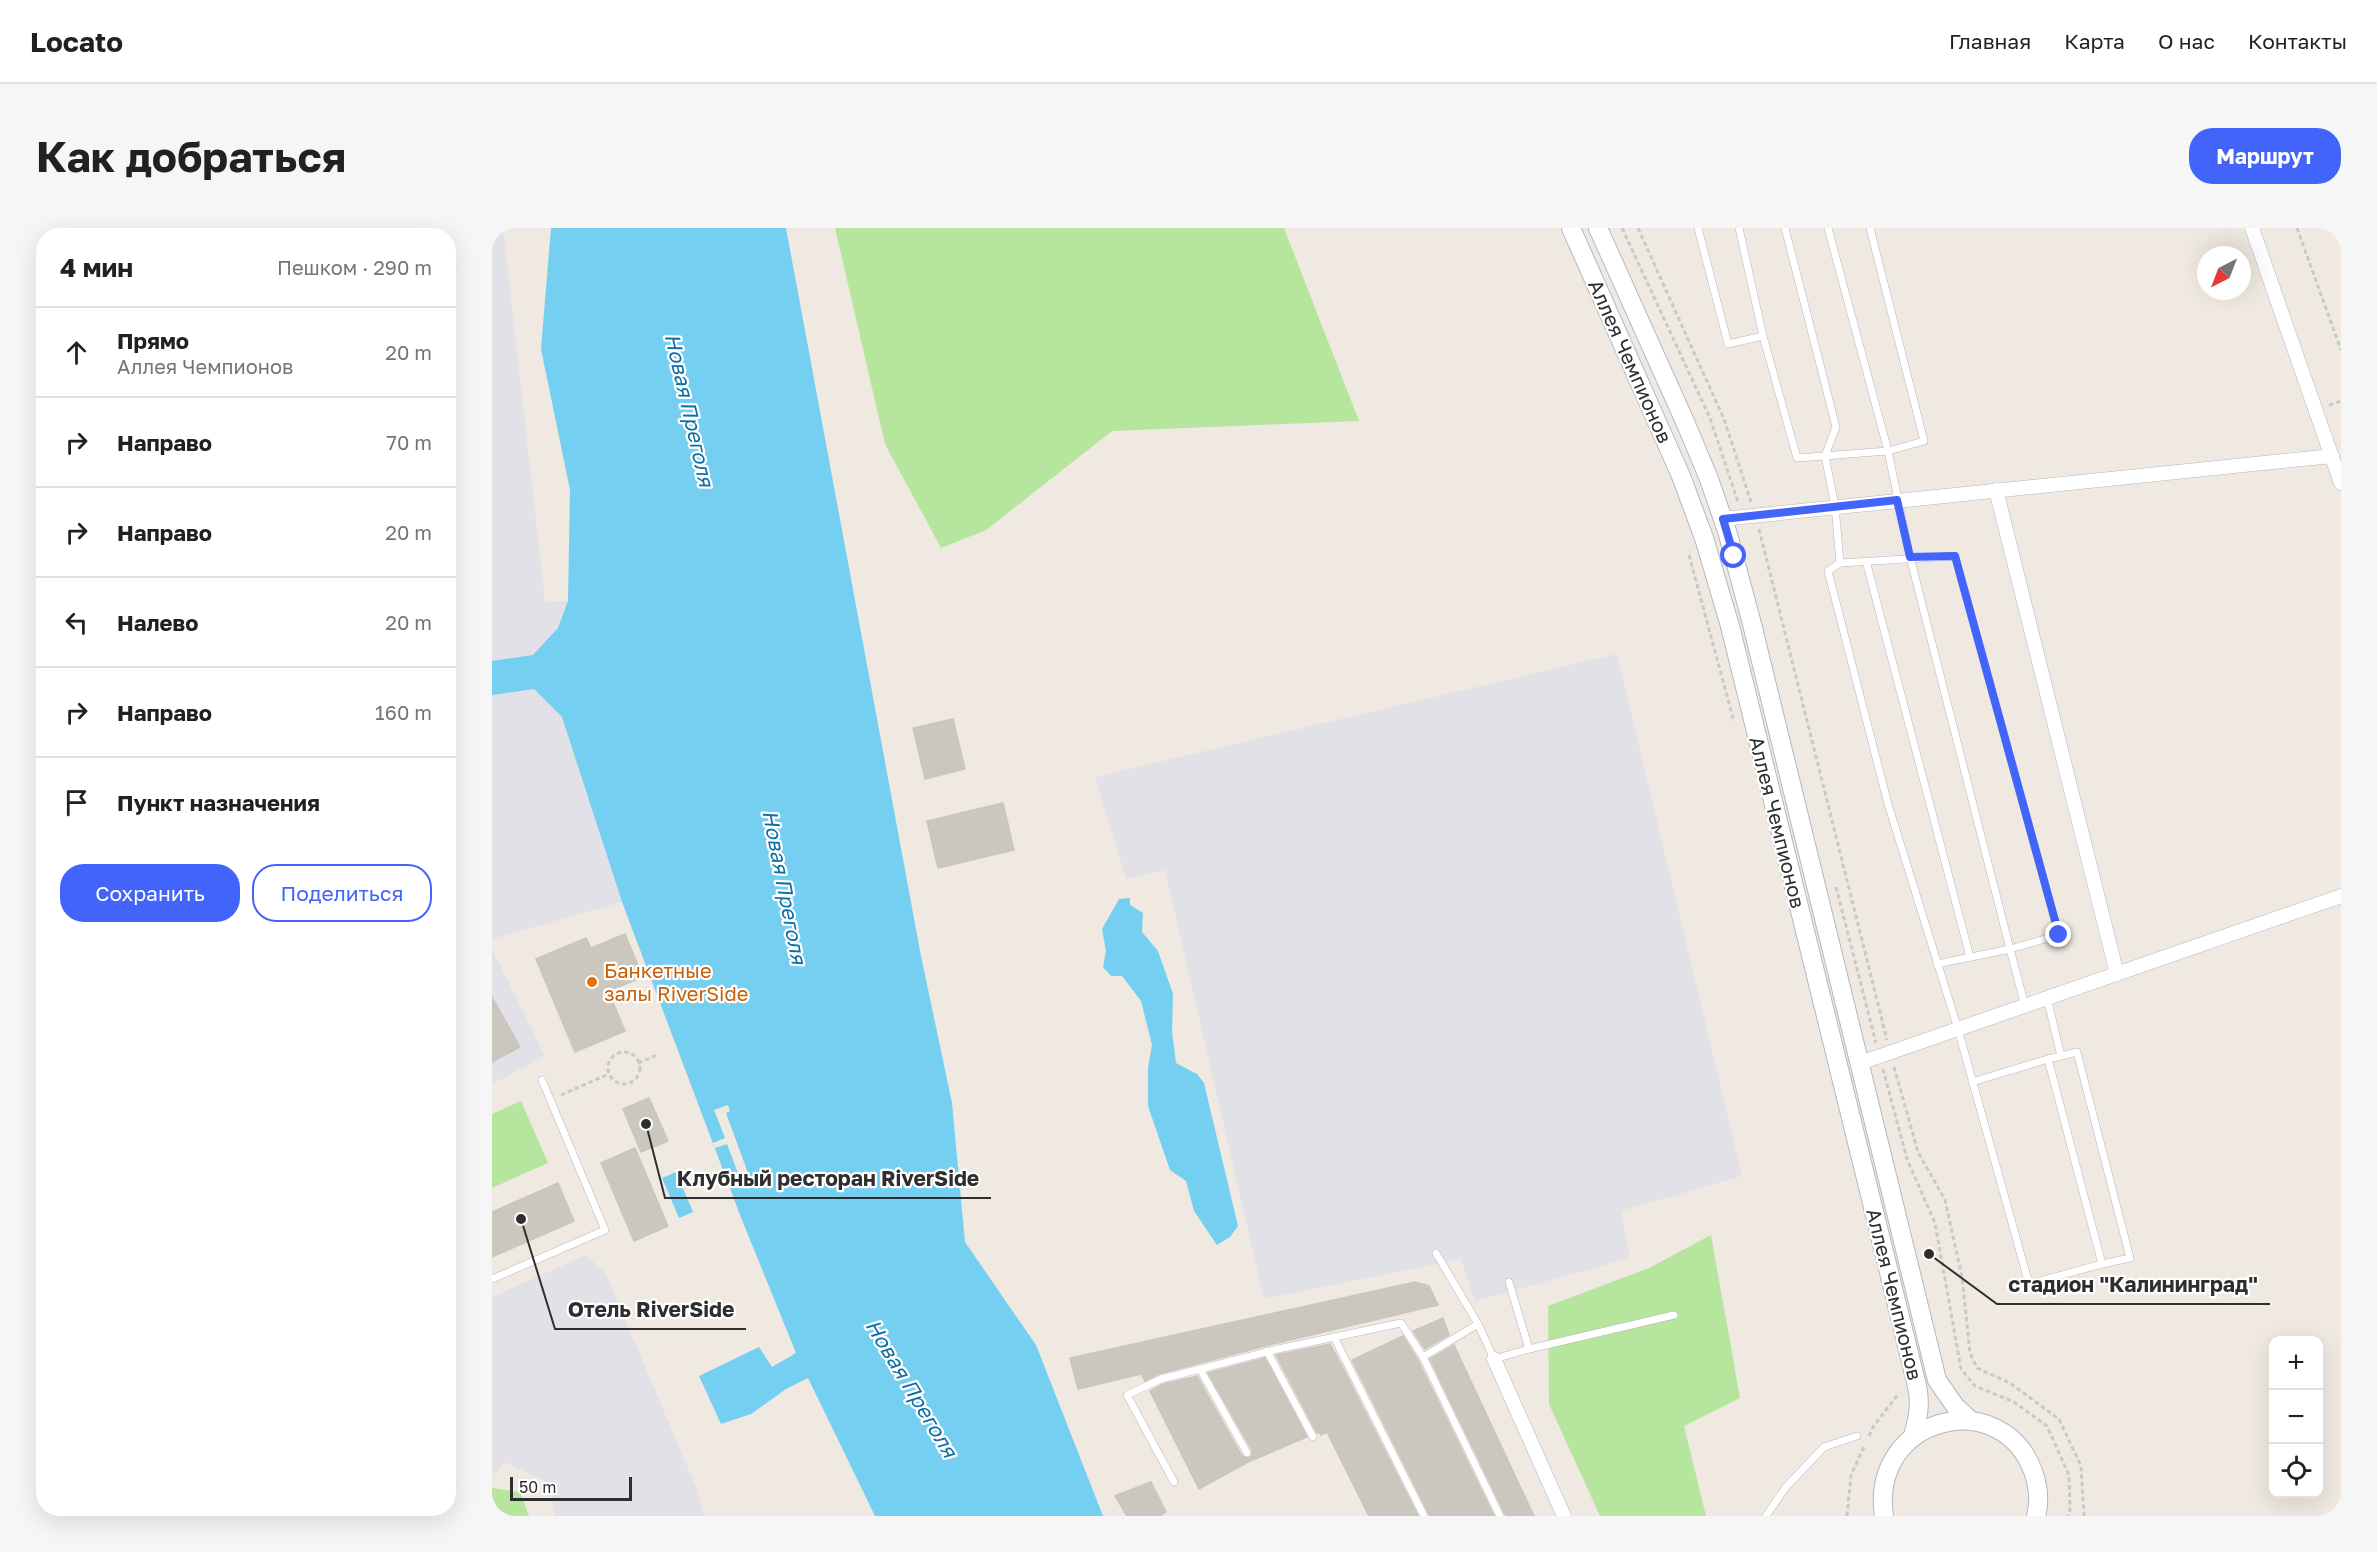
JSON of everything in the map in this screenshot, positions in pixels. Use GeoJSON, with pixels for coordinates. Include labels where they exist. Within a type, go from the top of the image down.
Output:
{"type":"FeatureCollection","features":[{"type":"Feature","properties":{"kind":"main road","name":"Аллея Чемпионов"},"geometry":{"type":"LineString","coordinates":[[1571,228],[1672,455],[1702,532],[1730,626],[1920,1398],[1919,1414],[1913,1436]]}},
{"type":"Feature","properties":{"kind":"main road","name":"Аллея Чемпионов"},"geometry":{"type":"LineString","coordinates":[[1598,228],[1691,434],[1723,519],[1751,620],[1938,1380],[1955,1406],[1971,1421]]}},
{"type":"Feature","properties":{"kind":"main road","name":"Аллея Чемпионов"},"geometry":{"type":"LineString","coordinates":[[1884,1516],[1882,1487],[1886,1472],[1897,1452],[1913,1436],[1941,1423],[1971,1421],[2000,1432],[2023,1452],[2036,1480],[2038,1495],[2036,1516]]}},
{"type":"Feature","properties":{"kind":"street"},"geometry":{"type":"LineString","coordinates":[[2252,228],[2341,483]]}},
{"type":"Feature","properties":{"kind":"street"},"geometry":{"type":"LineString","coordinates":[[1723,519],[2332,456]]}},
{"type":"Feature","properties":{"kind":"street"},"geometry":{"type":"LineString","coordinates":[[1996,490],[2117,974]]}},
{"type":"Feature","properties":{"kind":"street"},"geometry":{"type":"LineString","coordinates":[[1860,1062],[2341,896]]}},
{"type":"Feature","properties":{"kind":"street"},"geometry":{"type":"LineString","coordinates":[[1494,1359],[1564,1516]]}},
{"type":"Feature","properties":{"kind":"lane"},"geometry":{"type":"LineString","coordinates":[[1698,228],[1728,344],[1762,336]]}},
{"type":"Feature","properties":{"kind":"lane"},"geometry":{"type":"LineString","coordinates":[[1739,228],[1762,336],[1797,458],[1888,451],[1924,441],[1870,228]]}},
{"type":"Feature","properties":{"kind":"lane"},"geometry":{"type":"LineString","coordinates":[[1785,228],[1836,427],[1825,456],[1835,506],[1840,563]]}},
{"type":"Feature","properties":{"kind":"lane"},"geometry":{"type":"LineString","coordinates":[[1828,228],[1888,451],[1910,557],[2025,1006]]}},
{"type":"Feature","properties":{"kind":"lane"},"geometry":{"type":"LineString","coordinates":[[1937,964],[2010,949],[2059,935],[1955,556],[1840,563],[1828,570],[1888,804],[1937,964],[1958,1029],[1972,1082],[2029,1284],[2130,1258],[2077,1052],[1972,1082]]}},
{"type":"Feature","properties":{"kind":"lane"},"geometry":{"type":"LineString","coordinates":[[1866,561],[1970,957]]}},
{"type":"Feature","properties":{"kind":"lane"},"geometry":{"type":"LineString","coordinates":[[2047,998],[2061,1056]]}},
{"type":"Feature","properties":{"kind":"lane"},"geometry":{"type":"LineString","coordinates":[[2048,1059],[2102,1264]]}},
{"type":"Feature","properties":{"kind":"lane"},"geometry":{"type":"LineString","coordinates":[[492,1279],[605,1230],[542,1080]]}},
{"type":"Feature","properties":{"kind":"lane"},"geometry":{"type":"LineString","coordinates":[[1436,1253],[1478,1324],[1494,1359],[1529,1348],[1674,1315]]}},
{"type":"Feature","properties":{"kind":"lane"},"geometry":{"type":"LineString","coordinates":[[1509,1282],[1529,1348]]}},
{"type":"Feature","properties":{"kind":"lane"},"geometry":{"type":"LineString","coordinates":[[1174,1482],[1126,1395],[1161,1379],[1267,1351],[1401,1323],[1423,1357],[1500,1516]]}},
{"type":"Feature","properties":{"kind":"lane"},"geometry":{"type":"LineString","coordinates":[[1423,1357],[1478,1324]]}},
{"type":"Feature","properties":{"kind":"lane"},"geometry":{"type":"LineString","coordinates":[[1334,1337],[1424,1516]]}},
{"type":"Feature","properties":{"kind":"lane"},"geometry":{"type":"LineString","coordinates":[[1267,1351],[1313,1437]]}},
{"type":"Feature","properties":{"kind":"lane"},"geometry":{"type":"LineString","coordinates":[[1200,1369],[1247,1453]]}},
{"type":"Feature","properties":{"kind":"lane"},"geometry":{"type":"LineString","coordinates":[[1766,1516],[1786,1487],[1824,1447],[1857,1436]]}},
{"type":"Feature","properties":{"kind":"path"},"geometry":{"type":"LineString","coordinates":[[1622,228],[1710,418],[1749,515]]}},
{"type":"Feature","properties":{"kind":"path"},"geometry":{"type":"LineString","coordinates":[[1638,228],[1724,419],[1885,1054],[1907,1160],[1935,1223],[1961,1369],[1975,1386],[2014,1402],[2047,1426],[2069,1475],[2070,1510],[2068,1516]]}},
{"type":"Feature","properties":{"kind":"path"},"geometry":{"type":"LineString","coordinates":[[2297,228],[2341,351]]}},
{"type":"Feature","properties":{"kind":"path"},"geometry":{"type":"LineString","coordinates":[[1687,547],[1737,732]]}},
{"type":"Feature","properties":{"kind":"path"},"geometry":{"type":"LineString","coordinates":[[1833,878],[1885,1054],[1918,1152],[1945,1200],[1962,1277],[1970,1353],[1977,1368],[2010,1383],[2059,1419],[2081,1466],[2084,1516]]}},
{"type":"Feature","properties":{"kind":"path"},"geometry":{"type":"LineString","coordinates":[[618,1054],[631,1055],[638,1063],[638,1075],[629,1083],[616,1082],[609,1074],[610,1061],[618,1054]]}},
{"type":"Feature","properties":{"kind":"path"},"geometry":{"type":"LineString","coordinates":[[638,1063],[657,1055]]}},
{"type":"Feature","properties":{"kind":"path"},"geometry":{"type":"LineString","coordinates":[[550,1099],[609,1074]]}},
{"type":"Feature","properties":{"kind":"path"},"geometry":{"type":"LineString","coordinates":[[1847,1516],[1851,1474],[1873,1427],[1900,1395],[1898,1383]]}},
{"type":"Feature","properties":{"kind":"shaded area"},"geometry":{"type":"Polygon","coordinates":[[[492,228],[503,228],[545,601],[568,601],[562,717],[622,902],[492,939],[492,228]]]}},
{"type":"Feature","properties":{"kind":"shaded area"},"geometry":{"type":"Polygon","coordinates":[[[1617,654],[1742,1176],[1621,1211],[1630,1258],[1475,1301],[1461,1259],[1264,1299],[1165,870],[1126,879],[1095,777],[1617,654]]]}},
{"type":"Feature","properties":{"kind":"shaded area"},"geometry":{"type":"Polygon","coordinates":[[[492,949],[545,1056],[492,1084],[492,949]]]}},
{"type":"Feature","properties":{"kind":"shaded area"},"geometry":{"type":"Polygon","coordinates":[[[586,1255],[606,1274],[696,1487],[704,1516],[554,1516],[552,1495],[545,1481],[505,1462],[495,1474],[492,1471],[492,1297],[586,1255]]]}},
{"type":"Feature","properties":{"kind":"green space"},"geometry":{"type":"Polygon","coordinates":[[[835,228],[1284,228],[1359,421],[1112,431],[986,530],[941,548],[885,444],[835,228]]]}},
{"type":"Feature","properties":{"kind":"green space"},"geometry":{"type":"Polygon","coordinates":[[[521,1101],[548,1163],[492,1188],[492,1114],[521,1101]]]}},
{"type":"Feature","properties":{"kind":"green space"},"geometry":{"type":"Polygon","coordinates":[[[1711,1235],[1740,1398],[1684,1426],[1706,1516],[1600,1516],[1549,1404],[1548,1306],[1649,1268],[1711,1235]]]}},
{"type":"Feature","properties":{"kind":"green space"},"geometry":{"type":"Polygon","coordinates":[[[492,1488],[520,1492],[529,1516],[492,1516],[492,1488]]]}},
{"type":"Feature","properties":{"kind":"water","name":"Новая Преголя"},"geometry":{"type":"Polygon","coordinates":[[[551,228],[786,228],[921,956],[952,1103],[965,1242],[1036,1345],[1103,1516],[875,1516],[808,1378],[786,1389],[751,1414],[721,1424],[699,1376],[759,1347],[772,1367],[796,1353],[740,1215],[622,902],[562,717],[534,689],[492,695],[492,661],[533,655],[558,628],[568,601],[570,490],[541,349],[551,228]]]}},
{"type":"Feature","properties":{"kind":"water"},"geometry":{"type":"Polygon","coordinates":[[[1130,898],[1130,905],[1143,913],[1142,932],[1158,951],[1173,994],[1172,1032],[1176,1063],[1197,1074],[1204,1083],[1238,1226],[1230,1237],[1217,1245],[1194,1211],[1186,1181],[1170,1170],[1148,1106],[1148,1068],[1152,1045],[1141,1001],[1122,976],[1111,976],[1103,967],[1106,951],[1102,929],[1119,899],[1130,898]]]}},
{"type":"Feature","properties":{"kind":"water"},"geometry":{"type":"Polygon","coordinates":[[[676,1172],[693,1212],[679,1218],[662,1178],[676,1172]]]}},
{"type":"Feature","properties":{"kind":"pier"},"geometry":{"type":"Polygon","coordinates":[[[728,1105],[730,1111],[726,1113],[748,1173],[739,1176],[727,1144],[715,1148],[713,1143],[725,1138],[714,1110],[728,1105]]]}},
{"type":"Feature","properties":{"kind":"building"},"geometry":{"type":"Polygon","coordinates":[[[953,719],[965,769],[925,779],[913,728],[953,719]]]}},
{"type":"Feature","properties":{"kind":"building"},"geometry":{"type":"Polygon","coordinates":[[[1003,803],[1014,850],[938,868],[927,821],[1003,803]]]}},
{"type":"Feature","properties":{"kind":"building"},"geometry":{"type":"Polygon","coordinates":[[[625,934],[643,977],[608,991],[625,1031],[575,1052],[536,959],[586,938],[591,948],[625,934]]]}},
{"type":"Feature","properties":{"kind":"building"},"geometry":{"type":"Polygon","coordinates":[[[492,997],[520,1047],[492,1062],[492,997]]]}},
{"type":"Feature","properties":{"kind":"building"},"geometry":{"type":"Polygon","coordinates":[[[649,1098],[668,1141],[641,1152],[623,1109],[649,1098]]]}},
{"type":"Feature","properties":{"kind":"building"},"geometry":{"type":"Polygon","coordinates":[[[635,1148],[668,1226],[634,1241],[601,1163],[635,1148]]]}},
{"type":"Feature","properties":{"kind":"building"},"geometry":{"type":"Polygon","coordinates":[[[558,1183],[574,1221],[492,1257],[492,1212],[558,1183]]]}},
{"type":"Feature","properties":{"kind":"building"},"geometry":{"type":"Polygon","coordinates":[[[1415,1282],[1429,1286],[1438,1305],[1265,1346],[1159,1374],[1145,1381],[1141,1374],[1078,1389],[1070,1358],[1415,1282]]]}},
{"type":"Feature","properties":{"kind":"building"},"geometry":{"type":"Polygon","coordinates":[[[1443,1318],[1449,1335],[1425,1349],[1413,1331],[1443,1318]]]}},
{"type":"Feature","properties":{"kind":"building"},"geometry":{"type":"Polygon","coordinates":[[[1403,1336],[1418,1360],[1494,1516],[1430,1516],[1352,1360],[1403,1336]]]}},
{"type":"Feature","properties":{"kind":"building"},"geometry":{"type":"Polygon","coordinates":[[[1330,1344],[1418,1516],[1369,1516],[1327,1432],[1321,1435],[1317,1433],[1276,1355],[1330,1344]]]}},
{"type":"Feature","properties":{"kind":"building"},"geometry":{"type":"Polygon","coordinates":[[[1454,1345],[1534,1516],[1506,1516],[1430,1359],[1454,1345]]]}},
{"type":"Feature","properties":{"kind":"building"},"geometry":{"type":"Polygon","coordinates":[[[1265,1358],[1307,1437],[1248,1462],[1199,1489],[1150,1391],[1163,1384],[1197,1376],[1242,1456],[1249,1458],[1252,1450],[1208,1373],[1265,1358]]]}},
{"type":"Feature","properties":{"kind":"building"},"geometry":{"type":"Polygon","coordinates":[[[1151,1482],[1166,1512],[1160,1516],[1127,1516],[1115,1496],[1151,1482]]]}},
{"type":"Feature","properties":{"kind":"place","name":"Банкетные залы RiverSide"},"geometry":{"type":"Point","coordinates":[592,982]}},
{"type":"Feature","properties":{"kind":"place","name":"Клубный ресторан RiverSide"},"geometry":{"type":"Point","coordinates":[646,1124]}},
{"type":"Feature","properties":{"kind":"place","name":"Отель RiverSide"},"geometry":{"type":"Point","coordinates":[521,1219]}},
{"type":"Feature","properties":{"kind":"place","name":"стадион \"Калининград\""},"geometry":{"type":"Point","coordinates":[1929,1254]}},
{"type":"Feature","properties":{"kind":"route"},"geometry":{"type":"LineString","coordinates":[[1734,556],[1723,519],[1897,500],[1910,557],[1955,556],[2059,935]]}}]}
